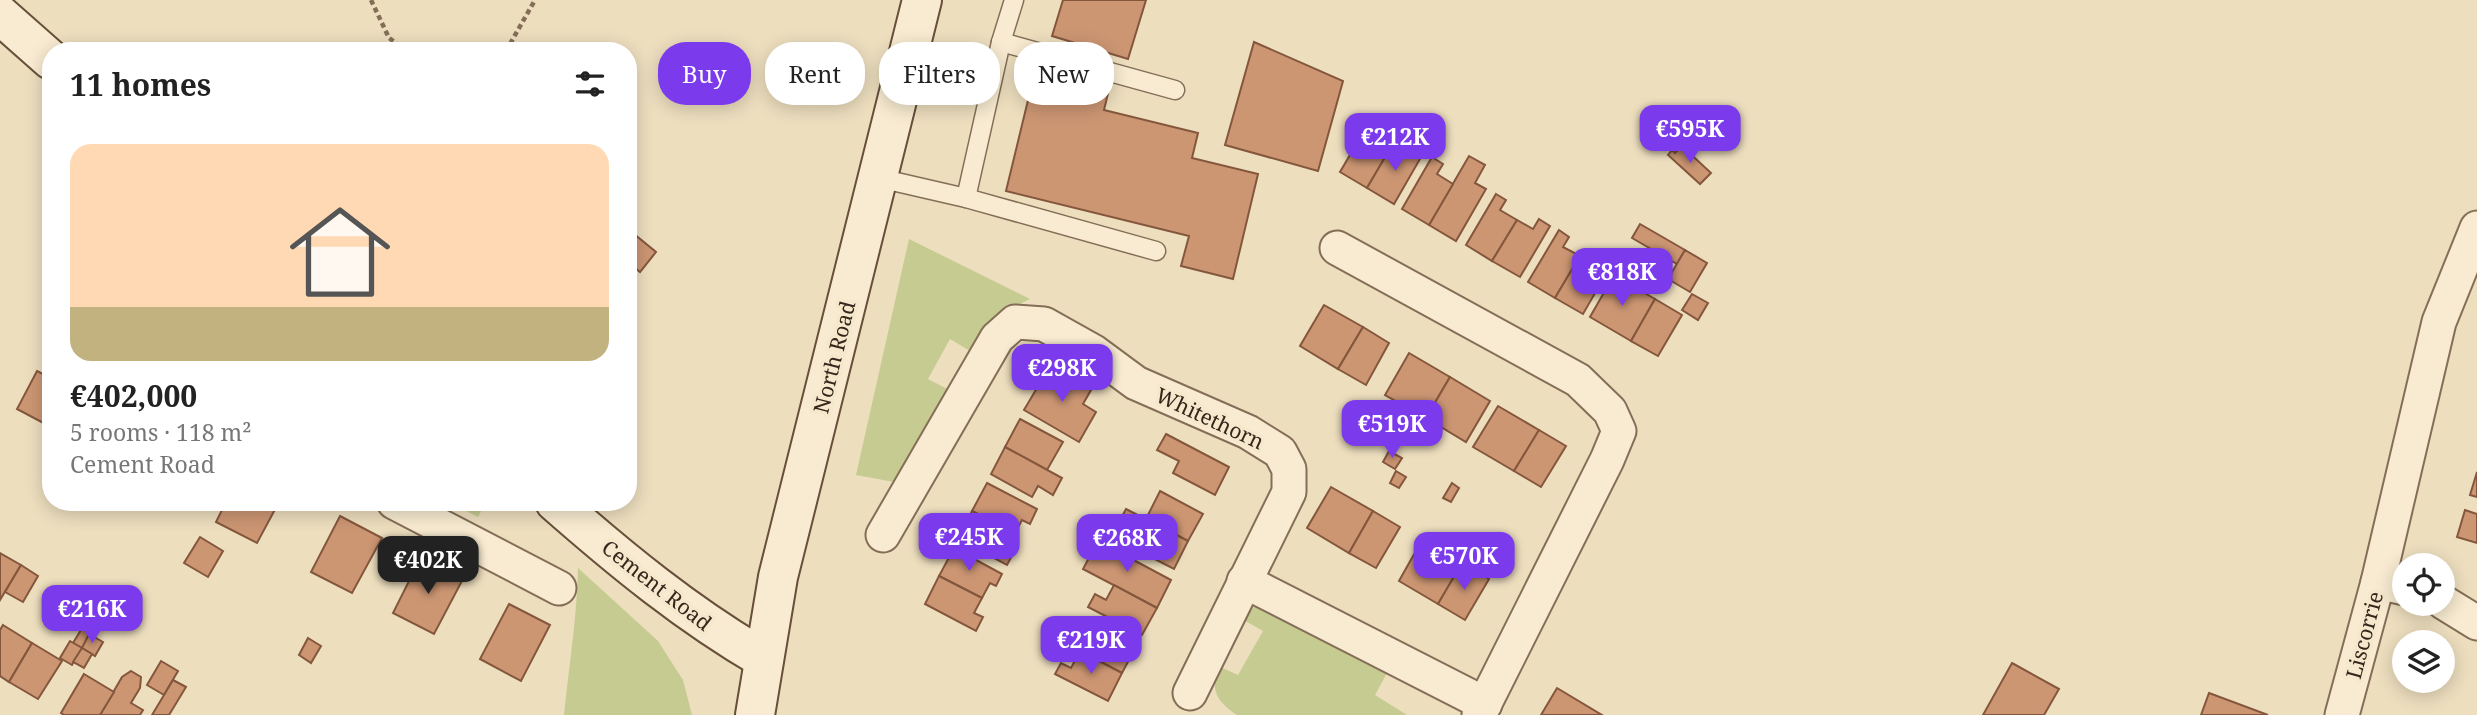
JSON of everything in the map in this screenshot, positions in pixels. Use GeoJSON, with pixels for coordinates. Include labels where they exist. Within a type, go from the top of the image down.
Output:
{"type":"FeatureCollection","features":[{"type":"Feature","properties":{"kind":"main road","name":"North Road"},"geometry":{"type":"LineString","coordinates":[[755,715],[778,577],[922,0]]}},
{"type":"Feature","properties":{"kind":"main road"},"geometry":{"type":"LineString","coordinates":[[0,15],[42,52]]}},
{"type":"Feature","properties":{"kind":"main road","name":"Cement Road"},"geometry":{"type":"LineString","coordinates":[[565,511],[628,566],[721,634],[764,659]]}},
{"type":"Feature","properties":{"kind":"street","name":"Liscorrie"},"geometry":{"type":"LineString","coordinates":[[2342,715],[2391,585],[2439,322],[2477,228]]}},
{"type":"Feature","properties":{"kind":"street"},"geometry":{"type":"LineString","coordinates":[[1244,581],[1482,709],[1607,460],[1619,430],[1610,411],[1578,380],[1337,248]]}},
{"type":"Feature","properties":{"kind":"street","name":"Whitethorn"},"geometry":{"type":"LineString","coordinates":[[883,534],[997,338],[1015,322],[1044,324],[1094,352],[1136,383],[1248,432],[1280,452],[1289,469],[1289,492],[1190,692]]}},
{"type":"Feature","properties":{"kind":"street"},"geometry":{"type":"LineString","coordinates":[[411,511],[559,588]]}},
{"type":"Feature","properties":{"kind":"street"},"geometry":{"type":"LineString","coordinates":[[2455,609],[2477,623]]}},
{"type":"Feature","properties":{"kind":"lane"},"geometry":{"type":"LineString","coordinates":[[966,198],[1014,0]]}},
{"type":"Feature","properties":{"kind":"lane"},"geometry":{"type":"LineString","coordinates":[[1002,42],[1175,90]]}},
{"type":"Feature","properties":{"kind":"lane"},"geometry":{"type":"LineString","coordinates":[[879,178],[966,198],[1156,251]]}},
{"type":"Feature","properties":{"kind":"path"},"geometry":{"type":"LineString","coordinates":[[370,0],[389,38],[395,42]]}},
{"type":"Feature","properties":{"kind":"path"},"geometry":{"type":"LineString","coordinates":[[511,42],[535,0]]}},
{"type":"Feature","properties":{"kind":"green space"},"geometry":{"type":"Polygon","coordinates":[[[909,239],[1030,299],[998,315],[970,351],[950,339],[928,379],[951,391],[894,482],[856,475],[909,239]]]}},
{"type":"Feature","properties":{"kind":"green space"},"geometry":{"type":"Polygon","coordinates":[[[466,511],[481,511],[478,517],[466,511]]]}},
{"type":"Feature","properties":{"kind":"green space"},"geometry":{"type":"Polygon","coordinates":[[[578,568],[658,641],[683,680],[692,715],[564,715],[578,568]]]}},
{"type":"Feature","properties":{"kind":"green space"},"geometry":{"type":"Polygon","coordinates":[[[1267,604],[1387,673],[1375,695],[1407,715],[1237,715],[1230,710],[1224,705],[1215,688],[1216,665],[1238,675],[1263,631],[1242,619],[1254,607],[1267,604]]]}},
{"type":"Feature","properties":{"kind":"building"},"geometry":{"type":"Polygon","coordinates":[[[1063,0],[1146,0],[1128,59],[1114,55],[1114,42],[1072,42],[1052,36],[1063,0]]]}},
{"type":"Feature","properties":{"kind":"building"},"geometry":{"type":"Polygon","coordinates":[[[1254,42],[1343,81],[1318,171],[1225,145],[1254,42]]]}},
{"type":"Feature","properties":{"kind":"building"},"geometry":{"type":"Polygon","coordinates":[[[1027,105],[1105,105],[1104,110],[1198,133],[1192,158],[1258,174],[1233,279],[1181,266],[1189,236],[1006,191],[1027,105]]]}},
{"type":"Feature","properties":{"kind":"building"},"geometry":{"type":"Polygon","coordinates":[[[1370,121],[1380,127],[1375,137],[1391,147],[1367,188],[1340,172],[1370,121]]]}},
{"type":"Feature","properties":{"kind":"building"},"geometry":{"type":"Polygon","coordinates":[[[1413,146],[1424,152],[1394,204],[1367,188],[1391,147],[1408,156],[1413,146]]]}},
{"type":"Feature","properties":{"kind":"building"},"geometry":{"type":"Polygon","coordinates":[[[1682,146],[1711,173],[1700,184],[1668,155],[1672,150],[1675,153],[1682,146]]]}},
{"type":"Feature","properties":{"kind":"building"},"geometry":{"type":"Polygon","coordinates":[[[1469,156],[1485,165],[1475,183],[1486,189],[1456,241],[1429,225],[1469,156]]]}},
{"type":"Feature","properties":{"kind":"building"},"geometry":{"type":"Polygon","coordinates":[[[1432,157],[1443,164],[1437,174],[1453,184],[1429,225],[1402,209],[1432,157]]]}},
{"type":"Feature","properties":{"kind":"building"},"geometry":{"type":"Polygon","coordinates":[[[1496,194],[1506,200],[1500,210],[1517,220],[1492,261],[1466,245],[1496,194]]]}},
{"type":"Feature","properties":{"kind":"building"},"geometry":{"type":"Polygon","coordinates":[[[1539,219],[1550,226],[1520,277],[1492,261],[1517,220],[1533,229],[1539,219]]]}},
{"type":"Feature","properties":{"kind":"building"},"geometry":{"type":"Polygon","coordinates":[[[1640,224],[1685,250],[1677,264],[1632,238],[1640,224]]]}},
{"type":"Feature","properties":{"kind":"building"},"geometry":{"type":"Polygon","coordinates":[[[1559,230],[1569,237],[1563,247],[1580,256],[1555,298],[1528,282],[1559,230]]]}},
{"type":"Feature","properties":{"kind":"building"},"geometry":{"type":"Polygon","coordinates":[[[637,236],[656,252],[640,272],[637,270],[637,236]]]}},
{"type":"Feature","properties":{"kind":"building"},"geometry":{"type":"Polygon","coordinates":[[[1685,250],[1707,263],[1690,292],[1668,279],[1685,250]]]}},
{"type":"Feature","properties":{"kind":"building"},"geometry":{"type":"Polygon","coordinates":[[[1580,256],[1596,266],[1602,256],[1613,262],[1583,314],[1555,298],[1580,256]]]}},
{"type":"Feature","properties":{"kind":"building"},"geometry":{"type":"Polygon","coordinates":[[[1614,275],[1655,299],[1631,341],[1590,317],[1614,275]]]}},
{"type":"Feature","properties":{"kind":"building"},"geometry":{"type":"Polygon","coordinates":[[[1692,294],[1708,303],[1698,320],[1682,310],[1692,294]]]}},
{"type":"Feature","properties":{"kind":"building"},"geometry":{"type":"Polygon","coordinates":[[[1655,299],[1682,315],[1658,356],[1631,341],[1655,299]]]}},
{"type":"Feature","properties":{"kind":"building"},"geometry":{"type":"Polygon","coordinates":[[[1324,305],[1363,327],[1338,369],[1300,346],[1324,305]]]}},
{"type":"Feature","properties":{"kind":"building"},"geometry":{"type":"Polygon","coordinates":[[[1363,327],[1389,343],[1366,385],[1338,369],[1363,327]]]}},
{"type":"Feature","properties":{"kind":"building"},"geometry":{"type":"Polygon","coordinates":[[[1409,353],[1450,377],[1426,418],[1385,395],[1409,353]]]}},
{"type":"Feature","properties":{"kind":"building"},"geometry":{"type":"Polygon","coordinates":[[[1050,366],[1091,390],[1083,404],[1096,412],[1079,442],[1024,410],[1050,366]]]}},
{"type":"Feature","properties":{"kind":"building"},"geometry":{"type":"Polygon","coordinates":[[[37,371],[42,374],[42,422],[17,409],[37,371]]]}},
{"type":"Feature","properties":{"kind":"building"},"geometry":{"type":"Polygon","coordinates":[[[1450,377],[1490,401],[1466,442],[1426,418],[1450,377]]]}},
{"type":"Feature","properties":{"kind":"building"},"geometry":{"type":"Polygon","coordinates":[[[1498,406],[1539,430],[1514,471],[1473,447],[1498,406]]]}},
{"type":"Feature","properties":{"kind":"building"},"geometry":{"type":"Polygon","coordinates":[[[1020,419],[1063,442],[1047,470],[1005,447],[1020,419]]]}},
{"type":"Feature","properties":{"kind":"building"},"geometry":{"type":"Polygon","coordinates":[[[1539,430],[1566,446],[1541,487],[1514,471],[1539,430]]]}},
{"type":"Feature","properties":{"kind":"building"},"geometry":{"type":"Polygon","coordinates":[[[1166,434],[1229,467],[1215,495],[1173,473],[1179,461],[1157,450],[1166,434]]]}},
{"type":"Feature","properties":{"kind":"building"},"geometry":{"type":"Polygon","coordinates":[[[1005,447],[1062,478],[1053,495],[1038,486],[1032,497],[991,474],[1005,447]]]}},
{"type":"Feature","properties":{"kind":"building"},"geometry":{"type":"Polygon","coordinates":[[[1389,451],[1402,458],[1395,469],[1383,462],[1389,451]]]}},
{"type":"Feature","properties":{"kind":"building"},"geometry":{"type":"Polygon","coordinates":[[[1396,471],[1406,477],[1399,488],[1390,483],[1396,471]]]}},
{"type":"Feature","properties":{"kind":"building"},"geometry":{"type":"Polygon","coordinates":[[[2477,472],[2477,497],[2470,495],[2477,472]]]}},
{"type":"Feature","properties":{"kind":"building"},"geometry":{"type":"Polygon","coordinates":[[[987,483],[1037,509],[1030,524],[1022,520],[1015,533],[972,511],[987,483]]]}},
{"type":"Feature","properties":{"kind":"building"},"geometry":{"type":"Polygon","coordinates":[[[1452,483],[1459,488],[1451,502],[1443,498],[1452,483]]]}},
{"type":"Feature","properties":{"kind":"building"},"geometry":{"type":"Polygon","coordinates":[[[1331,487],[1373,511],[1349,553],[1307,528],[1331,487]]]}},
{"type":"Feature","properties":{"kind":"building"},"geometry":{"type":"Polygon","coordinates":[[[1160,491],[1203,514],[1188,541],[1146,519],[1160,491]]]}},
{"type":"Feature","properties":{"kind":"building"},"geometry":{"type":"Polygon","coordinates":[[[1126,509],[1188,541],[1174,569],[1131,547],[1139,532],[1119,522],[1126,509]]]}},
{"type":"Feature","properties":{"kind":"building"},"geometry":{"type":"Polygon","coordinates":[[[2465,510],[2477,514],[2477,543],[2457,537],[2465,510]]]}},
{"type":"Feature","properties":{"kind":"building"},"geometry":{"type":"Polygon","coordinates":[[[222,511],[274,511],[257,543],[216,522],[222,511]]]}},
{"type":"Feature","properties":{"kind":"building"},"geometry":{"type":"Polygon","coordinates":[[[972,511],[1015,533],[1007,548],[1014,552],[1007,565],[958,539],[972,511]]]}},
{"type":"Feature","properties":{"kind":"building"},"geometry":{"type":"Polygon","coordinates":[[[1373,511],[1400,527],[1376,568],[1349,553],[1373,511]]]}},
{"type":"Feature","properties":{"kind":"building"},"geometry":{"type":"Polygon","coordinates":[[[340,516],[382,538],[352,593],[311,572],[340,516]]]}},
{"type":"Feature","properties":{"kind":"building"},"geometry":{"type":"Polygon","coordinates":[[[200,537],[223,551],[208,577],[184,563],[200,537]]]}},
{"type":"Feature","properties":{"kind":"building"},"geometry":{"type":"Polygon","coordinates":[[[1422,540],[1462,563],[1438,604],[1399,581],[1422,540]]]}},
{"type":"Feature","properties":{"kind":"building"},"geometry":{"type":"Polygon","coordinates":[[[1098,541],[1171,580],[1157,608],[1083,569],[1098,541]]]}},
{"type":"Feature","properties":{"kind":"building"},"geometry":{"type":"Polygon","coordinates":[[[954,548],[1002,574],[996,586],[990,583],[982,598],[939,576],[954,548]]]}},
{"type":"Feature","properties":{"kind":"building"},"geometry":{"type":"Polygon","coordinates":[[[0,553],[21,565],[0,600],[0,553]]]}},
{"type":"Feature","properties":{"kind":"building"},"geometry":{"type":"Polygon","coordinates":[[[421,557],[463,579],[434,634],[393,613],[421,557]]]}},
{"type":"Feature","properties":{"kind":"building"},"geometry":{"type":"Polygon","coordinates":[[[1462,563],[1489,579],[1465,620],[1438,604],[1462,563]]]}},
{"type":"Feature","properties":{"kind":"building"},"geometry":{"type":"Polygon","coordinates":[[[21,565],[38,576],[23,602],[5,592],[21,565]]]}},
{"type":"Feature","properties":{"kind":"building"},"geometry":{"type":"Polygon","coordinates":[[[939,576],[982,598],[974,613],[983,617],[976,631],[925,604],[939,576]]]}},
{"type":"Feature","properties":{"kind":"building"},"geometry":{"type":"Polygon","coordinates":[[[1114,585],[1157,608],[1142,635],[1088,607],[1095,594],[1106,600],[1114,585]]]}},
{"type":"Feature","properties":{"kind":"building"},"geometry":{"type":"Polygon","coordinates":[[[509,604],[550,625],[521,681],[480,659],[509,604]]]}},
{"type":"Feature","properties":{"kind":"building"},"geometry":{"type":"Polygon","coordinates":[[[1084,618],[1137,645],[1122,673],[1080,651],[1089,634],[1078,629],[1084,618]]]}},
{"type":"Feature","properties":{"kind":"building"},"geometry":{"type":"Polygon","coordinates":[[[3,625],[32,643],[9,682],[0,676],[0,630],[3,625]]]}},
{"type":"Feature","properties":{"kind":"building"},"geometry":{"type":"Polygon","coordinates":[[[84,625],[93,630],[82,648],[73,643],[84,625]]]}},
{"type":"Feature","properties":{"kind":"building"},"geometry":{"type":"Polygon","coordinates":[[[89,634],[103,642],[95,656],[82,648],[89,634]]]}},
{"type":"Feature","properties":{"kind":"building"},"geometry":{"type":"Polygon","coordinates":[[[308,638],[321,646],[311,663],[299,655],[308,638]]]}},
{"type":"Feature","properties":{"kind":"building"},"geometry":{"type":"Polygon","coordinates":[[[70,641],[82,648],[72,665],[60,658],[70,641]]]}},
{"type":"Feature","properties":{"kind":"building"},"geometry":{"type":"Polygon","coordinates":[[[32,643],[62,661],[38,699],[9,682],[32,643]]]}},
{"type":"Feature","properties":{"kind":"building"},"geometry":{"type":"Polygon","coordinates":[[[82,648],[92,654],[84,668],[73,662],[82,648]]]}},
{"type":"Feature","properties":{"kind":"building"},"geometry":{"type":"Polygon","coordinates":[[[1080,651],[1122,673],[1108,701],[1055,674],[1061,663],[1071,668],[1080,651]]]}},
{"type":"Feature","properties":{"kind":"building"},"geometry":{"type":"Polygon","coordinates":[[[161,661],[178,671],[164,695],[147,685],[161,661]]]}},
{"type":"Feature","properties":{"kind":"building"},"geometry":{"type":"Polygon","coordinates":[[[2012,663],[2059,689],[2044,715],[1983,715],[2012,663]]]}},
{"type":"Feature","properties":{"kind":"building"},"geometry":{"type":"Polygon","coordinates":[[[131,671],[141,677],[140,688],[131,703],[143,710],[140,715],[100,715],[122,677],[131,671]]]}},
{"type":"Feature","properties":{"kind":"building"},"geometry":{"type":"Polygon","coordinates":[[[84,674],[114,692],[100,715],[64,715],[61,713],[84,674]]]}},
{"type":"Feature","properties":{"kind":"building"},"geometry":{"type":"Polygon","coordinates":[[[173,680],[186,687],[169,715],[152,715],[173,680]]]}},
{"type":"Feature","properties":{"kind":"building"},"geometry":{"type":"Polygon","coordinates":[[[1557,688],[1602,715],[1541,715],[1557,688]]]}},
{"type":"Feature","properties":{"kind":"building"},"geometry":{"type":"Polygon","coordinates":[[[2209,693],[2268,715],[2201,715],[2209,693]]]}}]}
